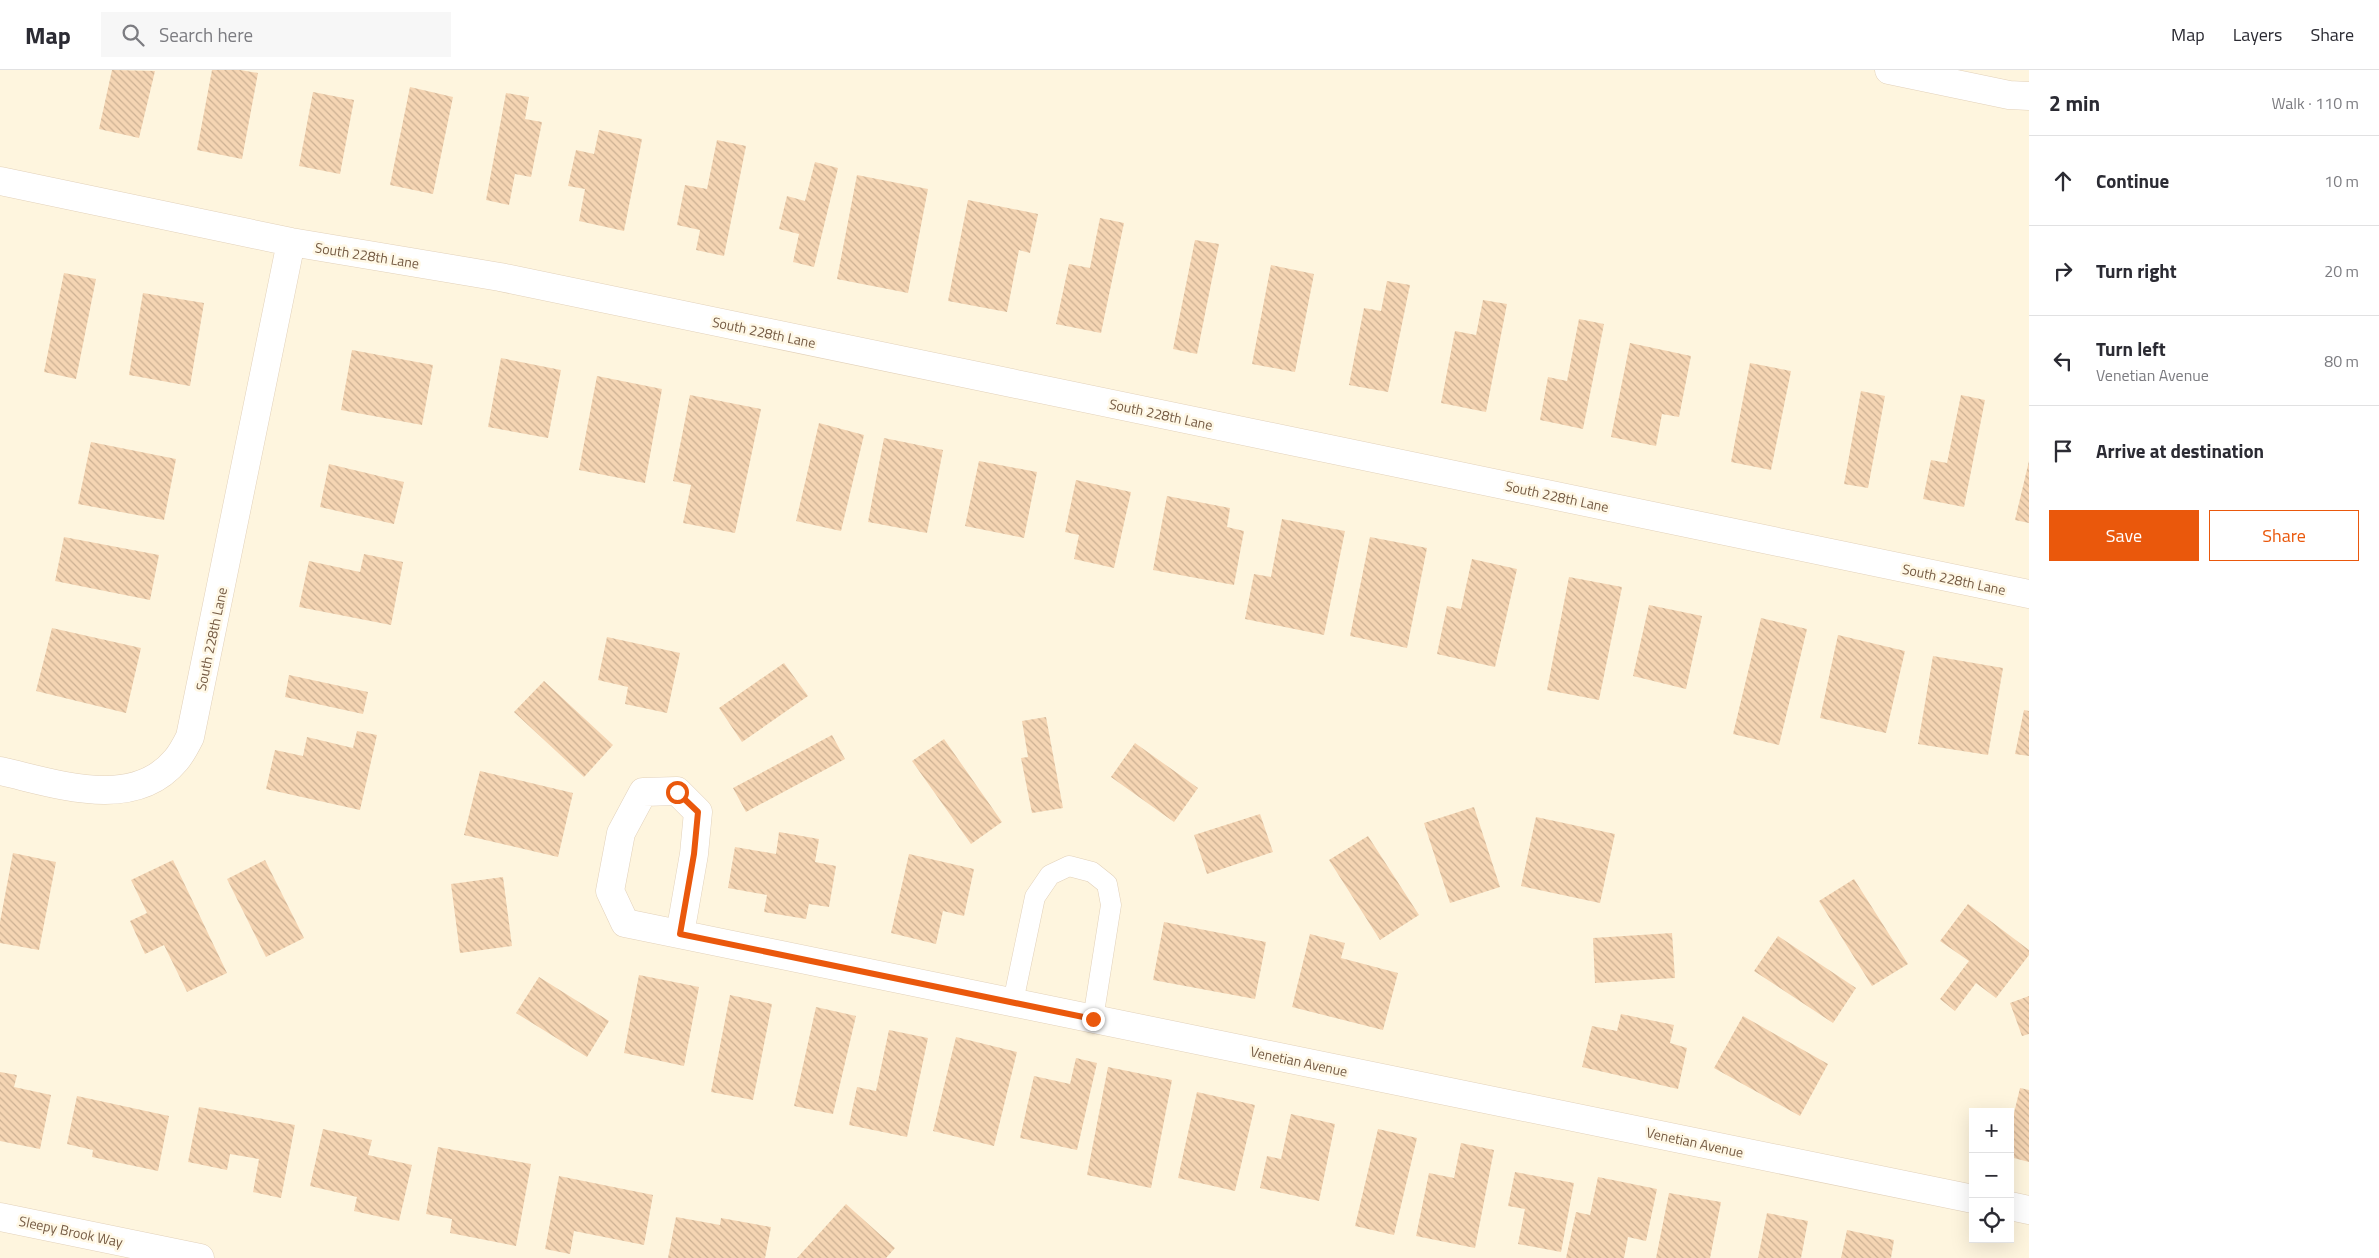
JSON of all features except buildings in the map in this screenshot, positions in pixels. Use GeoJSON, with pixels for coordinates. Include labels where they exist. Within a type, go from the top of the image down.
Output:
{"type":"FeatureCollection","features":[{"type":"Feature","properties":{"kind":"street"},"geometry":{"type":"LineString","coordinates":[[1890,70],[2009,96],[2029,96]]}},
{"type":"Feature","properties":{"kind":"street","name":"South 228th Lane"},"geometry":{"type":"LineString","coordinates":[[0,181],[291,242],[500,277],[2029,594]]}},
{"type":"Feature","properties":{"kind":"street","name":"South 228th Lane"},"geometry":{"type":"LineString","coordinates":[[0,771],[90,790],[131,789],[156,778],[176,760],[190,737],[291,242]]}},
{"type":"Feature","properties":{"kind":"street","name":"Venetian Avenue"},"geometry":{"type":"LineString","coordinates":[[680,934],[694,854],[698,812],[677,792],[643,792],[621,833],[610,890],[625,923],[1969,1198]]}},
{"type":"Feature","properties":{"kind":"street"},"geometry":{"type":"LineString","coordinates":[[2014,1207],[2029,1210]]}},
{"type":"Feature","properties":{"kind":"street","name":"Sleepy Brook Way"},"geometry":{"type":"LineString","coordinates":[[0,1217],[200,1258]]}},
{"type":"Feature","properties":{"kind":"lane"},"geometry":{"type":"LineString","coordinates":[[1013,1002],[1036,898],[1050,875],[1070,866],[1092,872],[1106,884],[1112,904],[1093,1019]]}},
{"type":"Feature","properties":{"kind":"route"},"geometry":{"type":"LineString","coordinates":[[677,792],[698,812],[694,854],[680,934],[1093,1019]]}}]}
